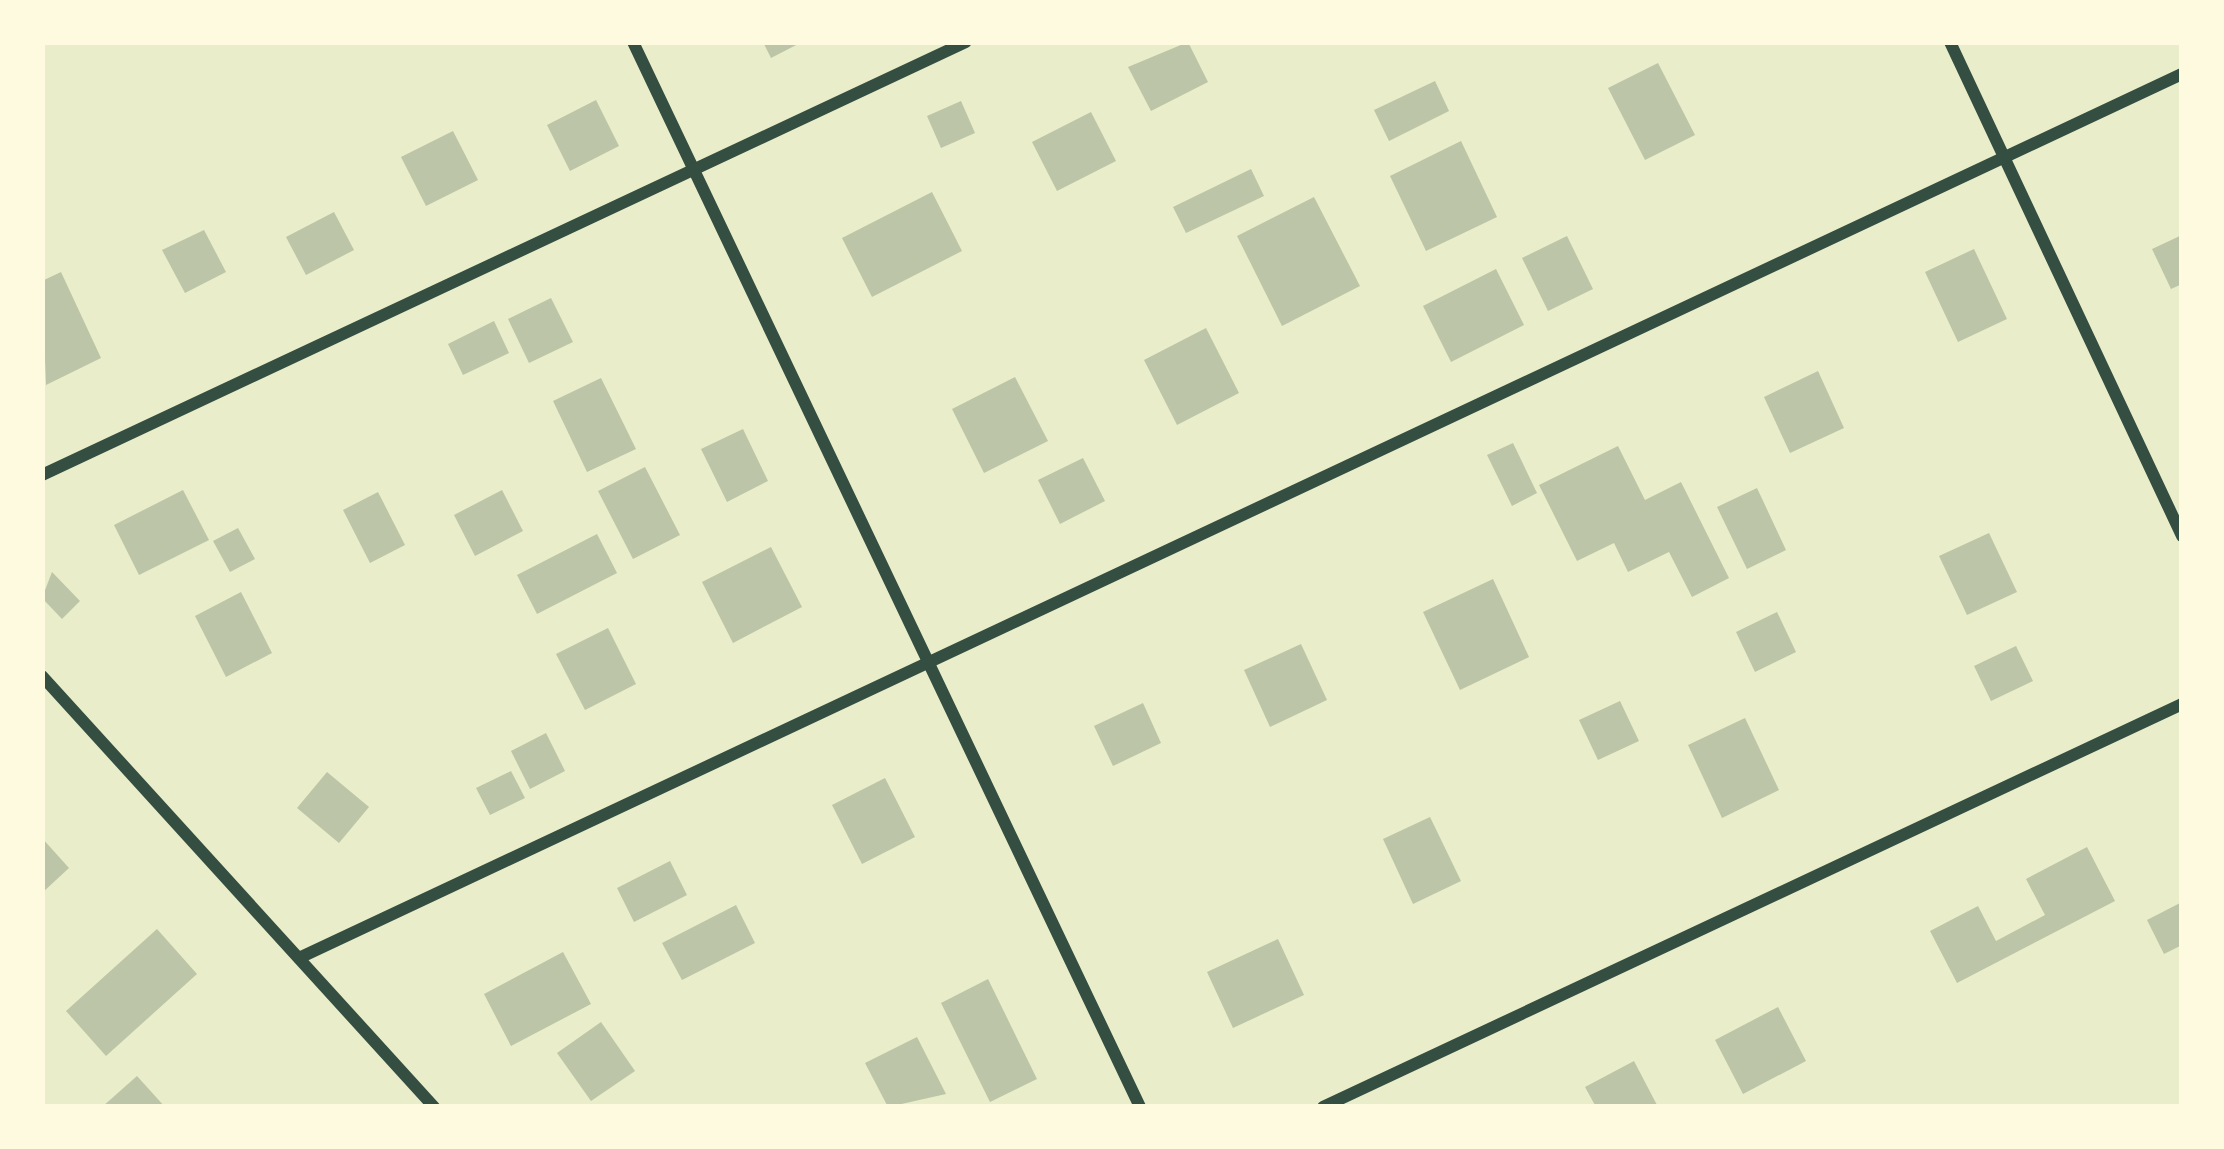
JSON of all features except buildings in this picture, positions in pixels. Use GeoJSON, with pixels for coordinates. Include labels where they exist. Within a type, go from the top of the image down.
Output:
{"type":"FeatureCollection","features":[{"type":"Feature","properties":{"kind":"street"},"geometry":{"type":"LineString","coordinates":[[633,42],[1140,1107]]}},
{"type":"Feature","properties":{"kind":"street"},"geometry":{"type":"LineString","coordinates":[[42,475],[966,42]]}},
{"type":"Feature","properties":{"kind":"street"},"geometry":{"type":"LineString","coordinates":[[1950,42],[2182,536]]}},
{"type":"Feature","properties":{"kind":"street"},"geometry":{"type":"LineString","coordinates":[[298,958],[2182,74]]}},
{"type":"Feature","properties":{"kind":"street"},"geometry":{"type":"LineString","coordinates":[[42,676],[434,1107]]}},
{"type":"Feature","properties":{"kind":"street"},"geometry":{"type":"LineString","coordinates":[[1323,1107],[2182,704]]}}]}
